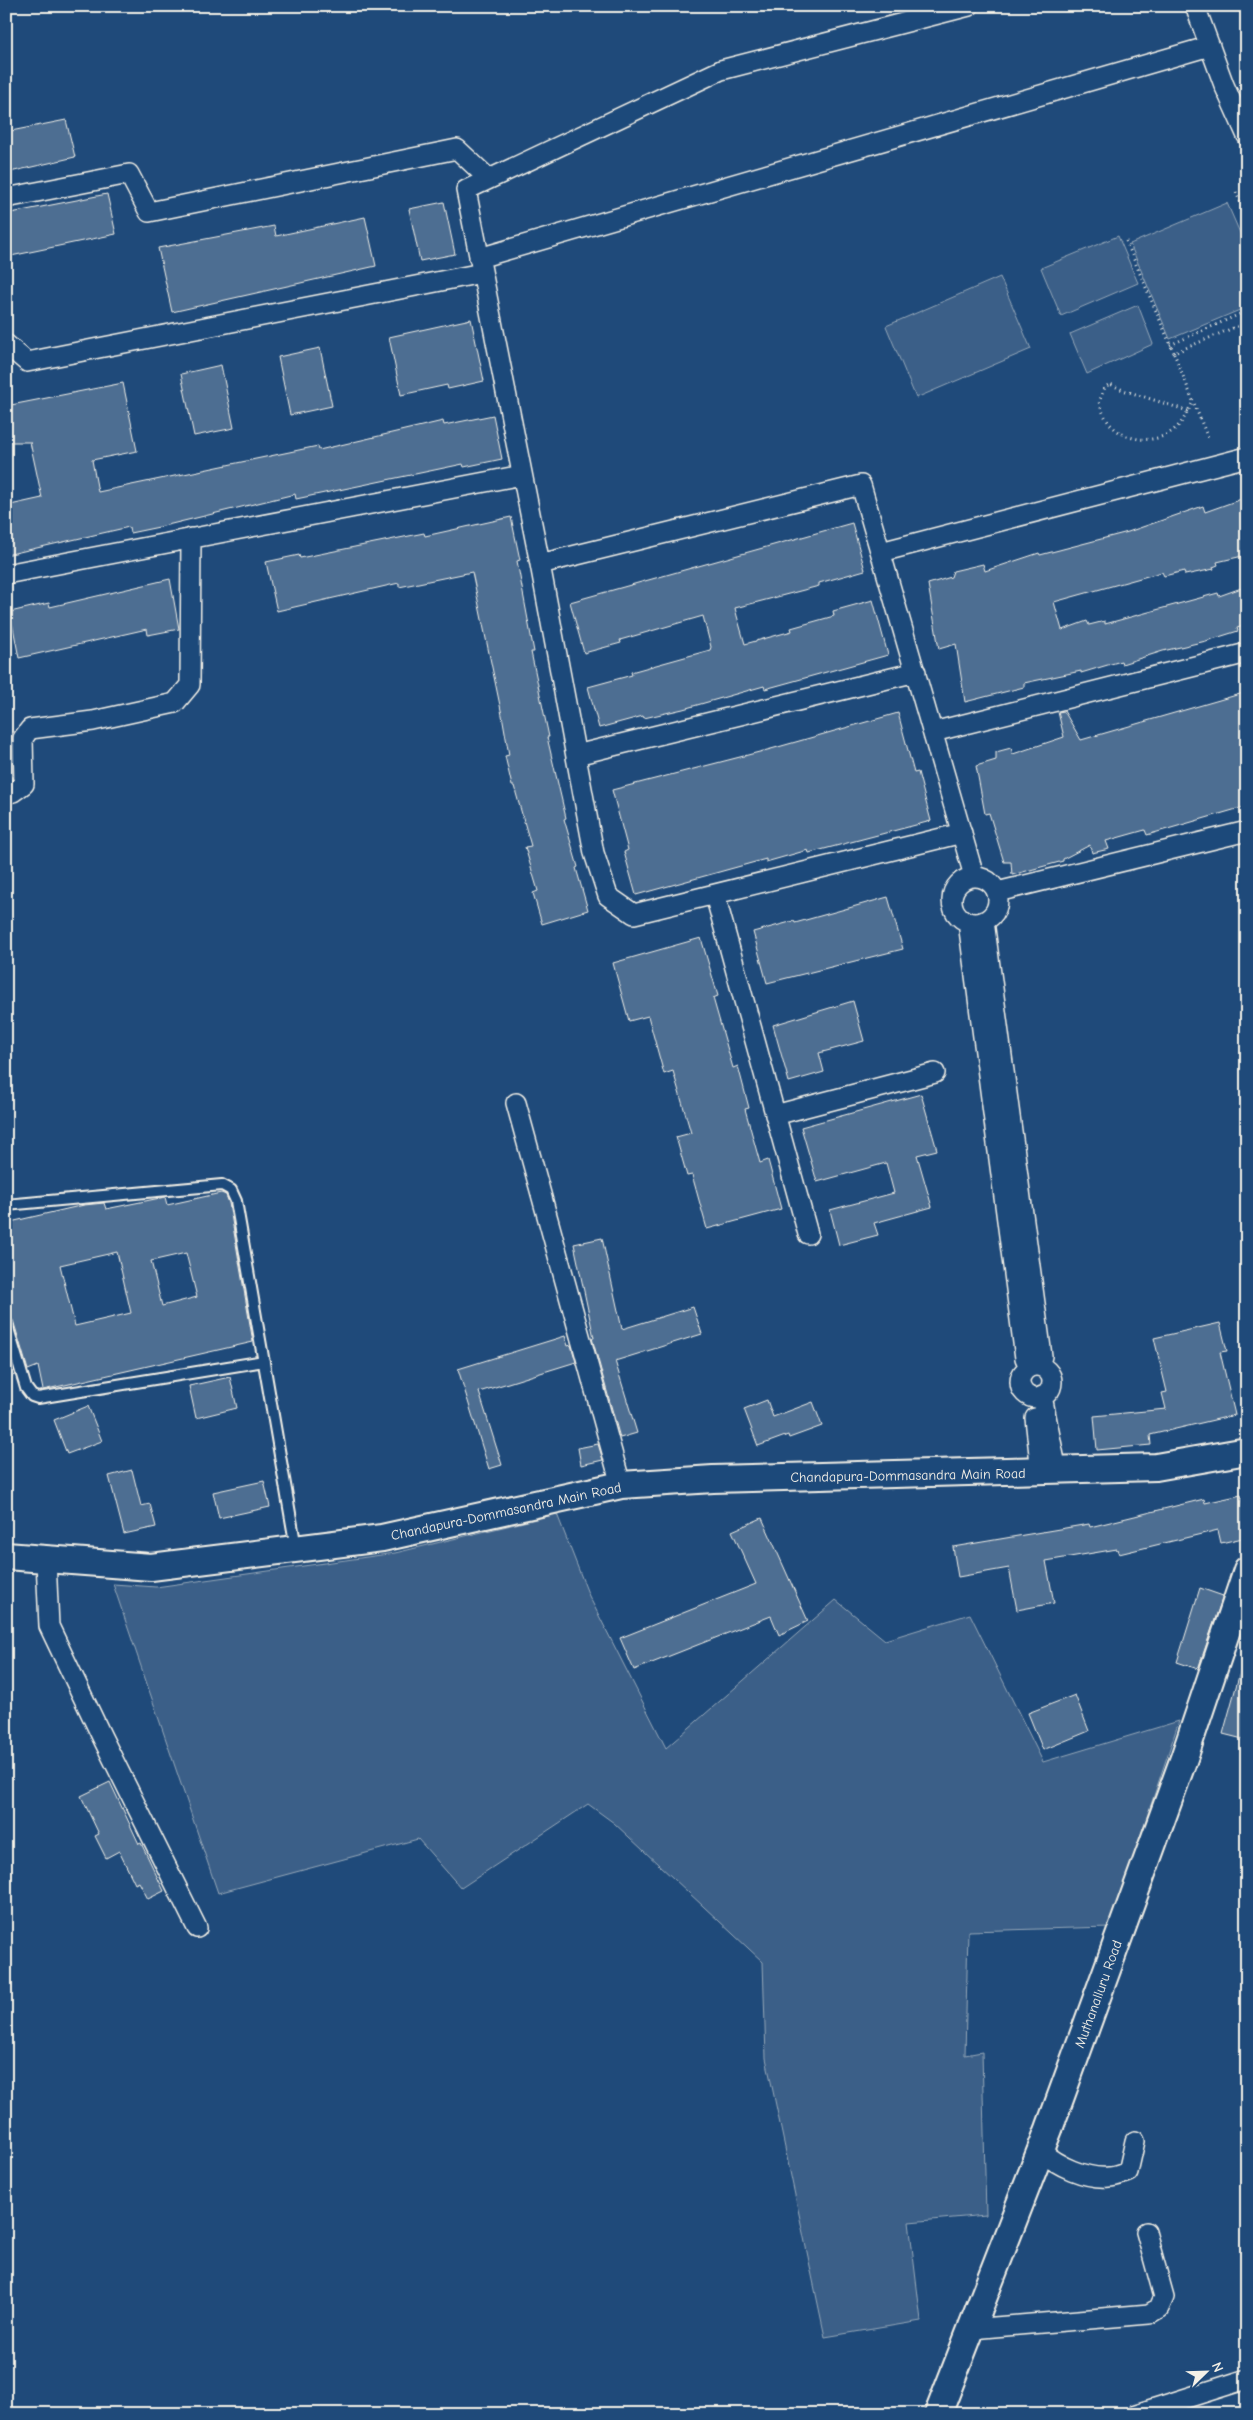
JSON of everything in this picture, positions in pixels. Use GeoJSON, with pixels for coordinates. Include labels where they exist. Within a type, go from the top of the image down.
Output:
{"type":"FeatureCollection","features":[{"type":"Feature","properties":{"kind":"main road","name":"Chandapura-Dommasandra Main Road"},"geometry":{"type":"LineString","coordinates":[[6,1556],[151,1567],[382,1538],[621,1485],[713,1479],[1156,1467],[1247,1451]]}},
{"type":"Feature","properties":{"kind":"main road","name":"Muthanalluru Road"},"geometry":{"type":"LineString","coordinates":[[938,2414],[1040,2151],[1184,1758],[1247,1570]]}},
{"type":"Feature","properties":{"kind":"street"},"geometry":{"type":"LineString","coordinates":[[962,833],[634,914],[608,896],[594,853],[540,564],[466,190],[722,70],[969,6]]}},
{"type":"Feature","properties":{"kind":"street"},"geometry":{"type":"LineString","coordinates":[[1195,6],[1210,46],[1242,111],[1247,136]]}},
{"type":"Feature","properties":{"kind":"street"},"geometry":{"type":"LineString","coordinates":[[6,344],[27,362],[481,265],[1210,46]]}},
{"type":"Feature","properties":{"kind":"street"},"geometry":{"type":"LineString","coordinates":[[6,198],[129,174],[149,212],[457,149],[489,179]]}},
{"type":"Feature","properties":{"kind":"street"},"geometry":{"type":"LineString","coordinates":[[881,552],[1247,457]]}},
{"type":"Feature","properties":{"kind":"street"},"geometry":{"type":"LineString","coordinates":[[6,574],[522,475]]}},
{"type":"Feature","properties":{"kind":"street"},"geometry":{"type":"LineString","coordinates":[[540,564],[861,485],[974,876]]}},
{"type":"Feature","properties":{"kind":"street"},"geometry":{"type":"LineString","coordinates":[[6,794],[13,792],[24,784],[23,738],[30,729],[93,721],[175,703],[190,685],[191,538]]}},
{"type":"Feature","properties":{"kind":"street"},"geometry":{"type":"LineString","coordinates":[[933,732],[1247,653]]}},
{"type":"Feature","properties":{"kind":"street"},"geometry":{"type":"LineString","coordinates":[[576,755],[916,672]]}},
{"type":"Feature","properties":{"kind":"street"},"geometry":{"type":"LineString","coordinates":[[997,892],[1247,831]]}},
{"type":"Feature","properties":{"kind":"street"},"geometry":{"type":"LineString","coordinates":[[974,876],[984,878],[992,883],[997,892],[998,903],[994,914],[976,921],[960,917],[954,910],[952,901],[958,884],[965,878],[974,876]]}},
{"type":"Feature","properties":{"kind":"street"},"geometry":{"type":"LineString","coordinates":[[715,895],[808,1234]]}},
{"type":"Feature","properties":{"kind":"street"},"geometry":{"type":"LineString","coordinates":[[976,921],[1025,1358],[1034,1367],[1046,1370],[1050,1376],[1051,1384],[1048,1391],[1037,1397],[1024,1392],[1020,1383],[1022,1374],[1034,1367]]}},
{"type":"Feature","properties":{"kind":"street"},"geometry":{"type":"LineString","coordinates":[[775,1115],[935,1073]]}},
{"type":"Feature","properties":{"kind":"street"},"geometry":{"type":"LineString","coordinates":[[516,1102],[621,1485]]}},
{"type":"Feature","properties":{"kind":"street"},"geometry":{"type":"LineString","coordinates":[[1037,1397],[1049,1471]]}},
{"type":"Feature","properties":{"kind":"street"},"geometry":{"type":"LineString","coordinates":[[46,1560],[50,1626],[102,1737],[197,1928]]}},
{"type":"Feature","properties":{"kind":"street"},"geometry":{"type":"LineString","coordinates":[[1040,2151],[1058,2165],[1081,2173],[1109,2178],[1128,2172],[1135,2141]]}},
{"type":"Feature","properties":{"kind":"street"},"geometry":{"type":"LineString","coordinates":[[970,2329],[1148,2314],[1159,2308],[1164,2297],[1146,2232]]}},
{"type":"Feature","properties":{"kind":"street"},"geometry":{"type":"LineString","coordinates":[[1136,2414],[1247,2379]]}},
{"type":"Feature","properties":{"kind":"lane"},"geometry":{"type":"LineString","coordinates":[[6,1205],[222,1185],[232,1190],[236,1201],[297,1549]]}},
{"type":"Feature","properties":{"kind":"lane"},"geometry":{"type":"LineString","coordinates":[[6,1322],[26,1388],[32,1396],[38,1398],[264,1361]]}},
{"type":"Feature","properties":{"kind":"path"},"geometry":{"type":"LineString","coordinates":[[1236,192],[1247,219]]}},
{"type":"Feature","properties":{"kind":"path"},"geometry":{"type":"LineString","coordinates":[[1126,241],[1209,440]]}},
{"type":"Feature","properties":{"kind":"path"},"geometry":{"type":"LineString","coordinates":[[1170,344],[1247,311]]}},
{"type":"Feature","properties":{"kind":"path"},"geometry":{"type":"LineString","coordinates":[[1174,353],[1247,322]]}},
{"type":"Feature","properties":{"kind":"path"},"geometry":{"type":"LineString","coordinates":[[1188,411],[1110,384],[1105,388],[1099,402],[1104,416],[1112,427],[1134,440],[1162,436],[1176,428],[1188,411],[1193,402]]}},
{"type":"Feature","properties":{"kind":"shaded area"},"geometry":{"type":"Polygon","coordinates":[[[1227,203],[1247,249],[1247,307],[1170,339],[1130,244],[1227,203]]]}},
{"type":"Feature","properties":{"kind":"shaded area"},"geometry":{"type":"Polygon","coordinates":[[[1118,236],[1138,283],[1061,316],[1041,268],[1118,236]]]}},
{"type":"Feature","properties":{"kind":"shaded area"},"geometry":{"type":"Polygon","coordinates":[[[1000,277],[1031,349],[916,398],[886,326],[1000,277]]]}},
{"type":"Feature","properties":{"kind":"shaded area"},"geometry":{"type":"Polygon","coordinates":[[[1138,305],[1153,344],[1087,374],[1070,334],[1138,305]]]}},
{"type":"Feature","properties":{"kind":"shaded area"},"geometry":{"type":"Polygon","coordinates":[[[557,1514],[589,1596],[666,1748],[836,1600],[885,1640],[970,1614],[1043,1762],[1179,1721],[1110,1927],[968,1931],[965,2055],[982,2052],[986,2215],[909,2222],[921,2321],[825,2337],[766,2058],[763,1962],[614,1823],[588,1804],[461,1888],[418,1839],[218,1893],[113,1584],[156,1587],[395,1553],[557,1514]]]}},
{"type":"Feature","properties":{"kind":"building"},"geometry":{"type":"Polygon","coordinates":[[[66,120],[75,157],[10,172],[6,156],[6,132],[66,120]]]}},
{"type":"Feature","properties":{"kind":"building"},"geometry":{"type":"Polygon","coordinates":[[[107,194],[116,234],[6,257],[6,214],[107,194]]]}},
{"type":"Feature","properties":{"kind":"building"},"geometry":{"type":"Polygon","coordinates":[[[444,202],[455,254],[420,261],[409,209],[444,202]]]}},
{"type":"Feature","properties":{"kind":"building"},"geometry":{"type":"Polygon","coordinates":[[[365,217],[376,266],[172,312],[158,248],[274,226],[276,236],[365,217]]]}},
{"type":"Feature","properties":{"kind":"building"},"geometry":{"type":"Polygon","coordinates":[[[471,319],[484,381],[448,389],[447,385],[401,395],[389,337],[471,319]]]}},
{"type":"Feature","properties":{"kind":"building"},"geometry":{"type":"Polygon","coordinates":[[[320,348],[332,406],[290,415],[278,357],[320,348]]]}},
{"type":"Feature","properties":{"kind":"building"},"geometry":{"type":"Polygon","coordinates":[[[221,365],[234,428],[194,436],[181,374],[221,365]]]}},
{"type":"Feature","properties":{"kind":"building"},"geometry":{"type":"Polygon","coordinates":[[[123,383],[137,451],[92,460],[98,492],[318,446],[319,450],[443,421],[444,425],[493,415],[502,459],[464,467],[463,464],[296,499],[295,494],[159,527],[130,533],[129,527],[6,555],[6,506],[42,498],[30,442],[6,442],[6,406],[123,383]]]}},
{"type":"Feature","properties":{"kind":"building"},"geometry":{"type":"Polygon","coordinates":[[[1247,497],[1247,555],[1217,562],[1218,565],[1213,567],[1214,569],[1185,575],[1184,571],[1164,576],[1162,572],[1054,602],[1062,630],[1087,621],[1089,625],[1105,621],[1105,624],[1218,593],[1219,596],[1247,586],[1247,625],[1237,628],[1238,631],[1206,641],[1163,651],[1122,664],[1121,661],[1081,673],[1081,671],[1024,683],[1024,687],[965,702],[956,644],[939,649],[928,584],[951,577],[953,571],[983,564],[985,571],[1039,553],[1040,555],[1128,532],[1203,506],[1205,512],[1247,497]]]}},
{"type":"Feature","properties":{"kind":"building"},"geometry":{"type":"Polygon","coordinates":[[[511,517],[520,560],[517,561],[534,652],[531,652],[549,737],[547,737],[566,818],[564,819],[588,910],[542,924],[533,893],[538,891],[525,847],[531,846],[514,786],[512,786],[505,756],[509,755],[502,715],[472,572],[399,587],[399,583],[277,611],[266,562],[299,555],[300,558],[424,533],[425,536],[511,517]]]}},
{"type":"Feature","properties":{"kind":"building"},"geometry":{"type":"Polygon","coordinates":[[[852,523],[865,570],[819,583],[819,586],[735,608],[737,616],[745,644],[792,631],[791,628],[834,616],[833,611],[873,600],[888,655],[765,689],[764,686],[683,709],[644,718],[643,716],[599,728],[588,687],[632,675],[631,672],[710,650],[711,647],[703,616],[620,640],[621,643],[584,653],[570,602],[852,523]]]}},
{"type":"Feature","properties":{"kind":"building"},"geometry":{"type":"Polygon","coordinates":[[[170,579],[179,629],[148,635],[147,629],[19,658],[10,612],[49,603],[50,607],[170,579]]]}},
{"type":"Feature","properties":{"kind":"building"},"geometry":{"type":"Polygon","coordinates":[[[1247,692],[1247,806],[1147,835],[1145,830],[1106,841],[1109,849],[1092,853],[1090,845],[1063,859],[1063,861],[1012,875],[1011,862],[1004,862],[989,813],[985,814],[976,766],[996,760],[996,752],[1011,748],[1013,754],[1064,737],[1058,712],[1064,711],[1081,740],[1247,692]]]}},
{"type":"Feature","properties":{"kind":"building"},"geometry":{"type":"Polygon","coordinates":[[[898,713],[914,773],[918,772],[931,821],[809,853],[808,850],[766,862],[766,859],[636,895],[624,852],[628,850],[612,790],[771,749],[898,713]]]}},
{"type":"Feature","properties":{"kind":"building"},"geometry":{"type":"Polygon","coordinates":[[[888,897],[903,949],[767,983],[753,932],[794,921],[795,923],[888,897]]]}},
{"type":"Feature","properties":{"kind":"building"},"geometry":{"type":"Polygon","coordinates":[[[701,938],[718,996],[713,998],[733,1068],[738,1066],[749,1108],[745,1109],[760,1163],[768,1160],[781,1209],[707,1229],[692,1175],[687,1176],[676,1137],[691,1133],[673,1071],[664,1074],[648,1016],[629,1021],[613,963],[701,938]]]}},
{"type":"Feature","properties":{"kind":"building"},"geometry":{"type":"Polygon","coordinates":[[[853,1001],[864,1041],[819,1053],[824,1072],[789,1082],[773,1025],[853,1001]]]}},
{"type":"Feature","properties":{"kind":"building"},"geometry":{"type":"Polygon","coordinates":[[[921,1094],[937,1150],[917,1155],[932,1207],[874,1223],[878,1235],[839,1245],[830,1210],[894,1193],[886,1163],[817,1182],[801,1127],[921,1094]]]}},
{"type":"Feature","properties":{"kind":"building"},"geometry":{"type":"Polygon","coordinates":[[[221,1193],[226,1195],[229,1203],[253,1342],[43,1390],[38,1366],[28,1370],[13,1320],[6,1315],[6,1223],[84,1205],[104,1203],[106,1209],[165,1197],[167,1205],[221,1193]],[[117,1252],[60,1265],[75,1326],[131,1313],[117,1252]],[[186,1253],[151,1261],[162,1306],[197,1297],[186,1253]]]}},
{"type":"Feature","properties":{"kind":"building"},"geometry":{"type":"Polygon","coordinates":[[[602,1238],[622,1329],[693,1307],[702,1334],[615,1361],[637,1433],[620,1438],[592,1338],[594,1338],[574,1244],[602,1238]]]}},
{"type":"Feature","properties":{"kind":"building"},"geometry":{"type":"Polygon","coordinates":[[[1220,1323],[1227,1351],[1220,1352],[1235,1415],[1150,1435],[1151,1445],[1097,1450],[1094,1416],[1166,1409],[1162,1393],[1167,1392],[1154,1338],[1220,1323]]]}},
{"type":"Feature","properties":{"kind":"building"},"geometry":{"type":"Polygon","coordinates":[[[565,1336],[568,1346],[571,1345],[576,1362],[479,1392],[502,1465],[489,1469],[458,1369],[565,1336]]]}},
{"type":"Feature","properties":{"kind":"building"},"geometry":{"type":"Polygon","coordinates":[[[6,1347],[15,1375],[6,1378],[6,1347]]]}},
{"type":"Feature","properties":{"kind":"building"},"geometry":{"type":"Polygon","coordinates":[[[230,1377],[237,1408],[196,1418],[189,1386],[230,1377]]]}},
{"type":"Feature","properties":{"kind":"building"},"geometry":{"type":"Polygon","coordinates":[[[767,1400],[773,1417],[813,1402],[822,1426],[789,1438],[788,1435],[758,1446],[744,1409],[767,1400]]]}},
{"type":"Feature","properties":{"kind":"building"},"geometry":{"type":"Polygon","coordinates":[[[88,1406],[102,1441],[67,1454],[54,1420],[88,1406]]]}},
{"type":"Feature","properties":{"kind":"building"},"geometry":{"type":"Polygon","coordinates":[[[598,1444],[603,1460],[581,1465],[578,1448],[598,1444]]]}},
{"type":"Feature","properties":{"kind":"building"},"geometry":{"type":"Polygon","coordinates":[[[132,1470],[141,1506],[150,1504],[156,1527],[124,1534],[109,1476],[132,1470]]]}},
{"type":"Feature","properties":{"kind":"building"},"geometry":{"type":"Polygon","coordinates":[[[264,1481],[270,1507],[219,1518],[213,1492],[264,1481]]]}},
{"type":"Feature","properties":{"kind":"building"},"geometry":{"type":"Polygon","coordinates":[[[1241,1495],[1247,1520],[1247,1537],[1221,1543],[1218,1530],[1119,1554],[1117,1549],[1046,1561],[1054,1603],[1017,1610],[1009,1568],[958,1577],[953,1547],[1089,1524],[1090,1527],[1204,1499],[1205,1503],[1241,1495]]]}},
{"type":"Feature","properties":{"kind":"building"},"geometry":{"type":"Polygon","coordinates":[[[762,1518],[808,1621],[779,1635],[771,1616],[634,1670],[620,1638],[756,1584],[732,1531],[762,1518]]]}},
{"type":"Feature","properties":{"kind":"building"},"geometry":{"type":"Polygon","coordinates":[[[1200,1588],[1223,1596],[1198,1669],[1177,1662],[1200,1588]]]}},
{"type":"Feature","properties":{"kind":"building"},"geometry":{"type":"Polygon","coordinates":[[[1242,1665],[1247,1666],[1247,1740],[1223,1734],[1242,1665]]]}},
{"type":"Feature","properties":{"kind":"building"},"geometry":{"type":"Polygon","coordinates":[[[1075,1695],[1089,1731],[1043,1750],[1028,1713],[1075,1695]]]}},
{"type":"Feature","properties":{"kind":"building"},"geometry":{"type":"Polygon","coordinates":[[[110,1782],[139,1844],[141,1843],[164,1891],[148,1899],[139,1882],[135,1884],[119,1851],[106,1858],[95,1836],[99,1834],[81,1796],[110,1782]]]}}]}
